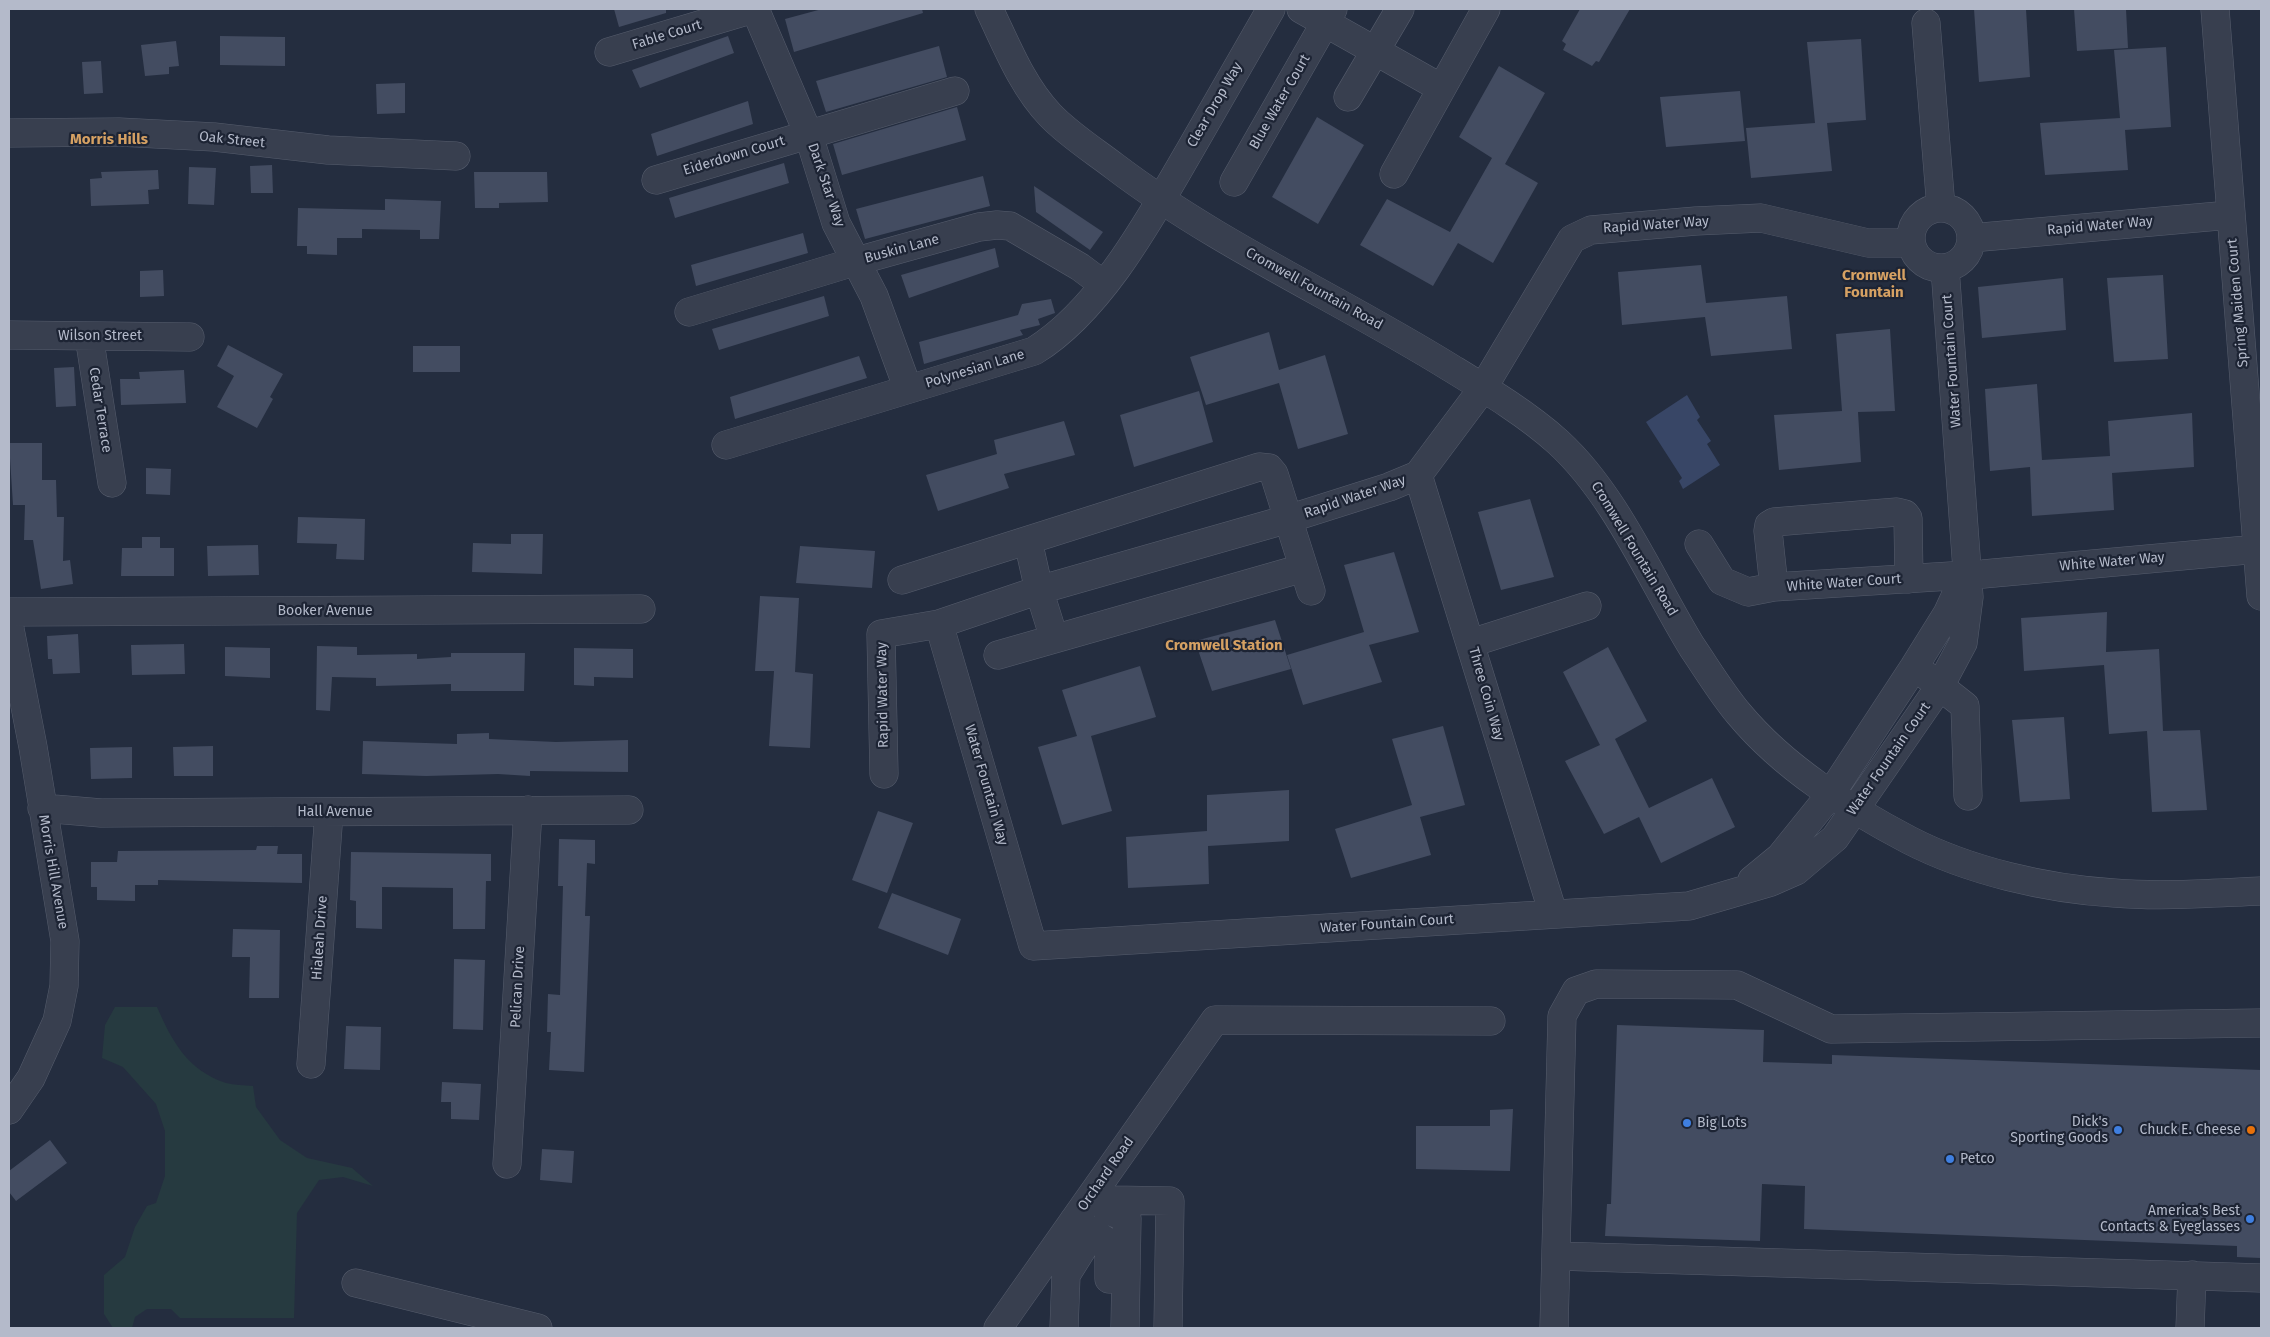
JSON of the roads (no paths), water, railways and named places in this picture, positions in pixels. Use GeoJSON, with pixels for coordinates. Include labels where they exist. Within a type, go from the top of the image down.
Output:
{"type":"FeatureCollection","features":[{"type":"Feature","properties":{"kind":"street","name":"Fable Court"},"geometry":{"type":"LineString","coordinates":[[609,52],[754,9]]}},
{"type":"Feature","properties":{"kind":"street","name":"Dark Star Way"},"geometry":{"type":"LineString","coordinates":[[754,9],[808,133],[836,223],[874,296],[908,389]]}},
{"type":"Feature","properties":{"kind":"street","name":"Cromwell Fountain Road"},"geometry":{"type":"LineString","coordinates":[[989,9],[1020,72],[1049,114],[1160,201],[1411,343],[1483,388],[1555,440],[1597,485],[1693,648],[1739,714],[1771,746],[1830,795],[1910,841],[1955,861],[2054,886],[2114,894],[2261,891]]}},
{"type":"Feature","properties":{"kind":"street","name":"Clear Drop Way"},"geometry":{"type":"LineString","coordinates":[[1160,201],[1271,9]]}},
{"type":"Feature","properties":{"kind":"street"},"geometry":{"type":"LineString","coordinates":[[1301,9],[1329,15],[1375,52],[1441,88]]}},
{"type":"Feature","properties":{"kind":"street"},"geometry":{"type":"LineString","coordinates":[[1348,97],[1400,9]]}},
{"type":"Feature","properties":{"kind":"street"},"geometry":{"type":"LineString","coordinates":[[1394,174],[1486,9]]}},
{"type":"Feature","properties":{"kind":"street","name":"Spring Maiden Court"},"geometry":{"type":"LineString","coordinates":[[2215,9],[2261,596]]}},
{"type":"Feature","properties":{"kind":"street","name":"Blue Water Court"},"geometry":{"type":"LineString","coordinates":[[1234,182],[1329,15]]}},
{"type":"Feature","properties":{"kind":"street"},"geometry":{"type":"LineString","coordinates":[[1926,23],[1941,208]]}},
{"type":"Feature","properties":{"kind":"street","name":"Eiderdown Court"},"geometry":{"type":"LineString","coordinates":[[656,180],[808,133],[955,91]]}},
{"type":"Feature","properties":{"kind":"street","name":"Oak Street"},"geometry":{"type":"LineString","coordinates":[[9,133],[119,132],[176,135],[328,150],[456,156]]}},
{"type":"Feature","properties":{"kind":"street","name":"Polynesian Lane"},"geometry":{"type":"LineString","coordinates":[[726,445],[1034,351],[1056,338],[1104,285],[1160,201]]}},
{"type":"Feature","properties":{"kind":"street"},"geometry":{"type":"LineString","coordinates":[[1941,208],[1958,214],[1965,220],[1971,238],[1970,246],[1961,261],[1945,268],[1927,265],[1914,252],[1911,243],[1915,223],[1931,210],[1941,208]]}},
{"type":"Feature","properties":{"kind":"street","name":"Rapid Water Way"},"geometry":{"type":"LineString","coordinates":[[1971,238],[2230,215]]}},
{"type":"Feature","properties":{"kind":"street","name":"Rapid Water Way"},"geometry":{"type":"LineString","coordinates":[[884,774],[881,634],[939,624],[1039,590],[1288,520],[1389,487],[1418,475],[1483,388],[1572,239],[1591,230],[1696,221],[1761,218],[1868,243],[1911,243]]}},
{"type":"Feature","properties":{"kind":"street","name":"Buskin Lane"},"geometry":{"type":"LineString","coordinates":[[689,312],[857,261],[979,228],[1004,226],[1010,226],[1058,254],[1104,285]]}},
{"type":"Feature","properties":{"kind":"street","name":"Water Fountain Court"},"geometry":{"type":"LineString","coordinates":[[1033,946],[1690,906],[1771,882],[1796,871],[1835,838],[1940,686],[1963,643],[1969,597],[1945,268]]}},
{"type":"Feature","properties":{"kind":"street","name":"Wilson Street"},"geometry":{"type":"LineString","coordinates":[[9,336],[190,337]]}},
{"type":"Feature","properties":{"kind":"street","name":"Cedar Terrace"},"geometry":{"type":"LineString","coordinates":[[89,336],[112,483]]}},
{"type":"Feature","properties":{"kind":"street"},"geometry":{"type":"LineString","coordinates":[[902,580],[1259,467],[1269,468],[1274,474],[1307,579],[1054,638],[998,655]]}},
{"type":"Feature","properties":{"kind":"street","name":"Three Coin Way"},"geometry":{"type":"LineString","coordinates":[[1418,475],[1553,913]]}},
{"type":"Feature","properties":{"kind":"street","name":"White Water Court"},"geometry":{"type":"LineString","coordinates":[[1909,578],[1908,518],[1905,514],[1898,512],[1774,522],[1769,525],[1774,587],[1909,578],[1966,574]]}},
{"type":"Feature","properties":{"kind":"street"},"geometry":{"type":"LineString","coordinates":[[1028,541],[1039,590],[1054,638]]}},
{"type":"Feature","properties":{"kind":"street"},"geometry":{"type":"LineString","coordinates":[[1700,544],[1722,581],[1748,592],[1774,587]]}},
{"type":"Feature","properties":{"kind":"street","name":"White Water Way"},"geometry":{"type":"LineString","coordinates":[[1966,574],[2258,549]]}},
{"type":"Feature","properties":{"kind":"street","name":"Water Fountain Court"},"geometry":{"type":"LineString","coordinates":[[1739,891],[1780,857],[1830,795],[1947,614],[1966,574]]}},
{"type":"Feature","properties":{"kind":"street"},"geometry":{"type":"LineString","coordinates":[[1471,643],[1588,606]]}},
{"type":"Feature","properties":{"kind":"street","name":"Booker Avenue"},"geometry":{"type":"LineString","coordinates":[[9,612],[641,609]]}},
{"type":"Feature","properties":{"kind":"street","name":"Morris Hill Avenue"},"geometry":{"type":"LineString","coordinates":[[9,624],[33,748],[65,941],[64,986],[57,1021],[31,1078],[9,1110]]}},
{"type":"Feature","properties":{"kind":"street","name":"Water Fountain Way"},"geometry":{"type":"LineString","coordinates":[[939,624],[1033,946]]}},
{"type":"Feature","properties":{"kind":"street"},"geometry":{"type":"LineString","coordinates":[[1914,667],[1965,706],[1968,796]]}},
{"type":"Feature","properties":{"kind":"street","name":"Hall Avenue"},"geometry":{"type":"LineString","coordinates":[[42,808],[101,813],[629,810]]}},
{"type":"Feature","properties":{"kind":"street","name":"Pelican Drive"},"geometry":{"type":"LineString","coordinates":[[507,1164],[528,810]]}},
{"type":"Feature","properties":{"kind":"street","name":"Hialeah Drive"},"geometry":{"type":"LineString","coordinates":[[311,1064],[330,812]]}},
{"type":"Feature","properties":{"kind":"street"},"geometry":{"type":"LineString","coordinates":[[1554,1328],[1562,1016],[1576,991],[1596,984],[1737,985],[1831,1028],[2261,1023]]}},
{"type":"Feature","properties":{"kind":"street","name":"Orchard Road"},"geometry":{"type":"LineString","coordinates":[[998,1328],[1053,1250],[1084,1226],[1098,1198],[1214,1020],[1491,1021]]}},
{"type":"Feature","properties":{"kind":"street"},"geometry":{"type":"LineString","coordinates":[[1098,1198],[1108,1210],[1127,1218],[1125,1328]]}},
{"type":"Feature","properties":{"kind":"street"},"geometry":{"type":"LineString","coordinates":[[1098,1198],[1170,1201],[1168,1328]]}},
{"type":"Feature","properties":{"kind":"street"},"geometry":{"type":"LineString","coordinates":[[1064,1328],[1066,1276],[1084,1226],[1110,1243],[1107,1328]]}},
{"type":"Feature","properties":{"kind":"street"},"geometry":{"type":"LineString","coordinates":[[1013,1328],[1044,1282],[1053,1250]]}},
{"type":"Feature","properties":{"kind":"street"},"geometry":{"type":"LineString","coordinates":[[1557,1256],[2261,1278]]}},
{"type":"Feature","properties":{"kind":"street"},"geometry":{"type":"LineString","coordinates":[[2190,1328],[2192,1276]]}},
{"type":"Feature","properties":{"kind":"street"},"geometry":{"type":"LineString","coordinates":[[356,1282],[538,1328]]}},
{"type":"Feature","properties":{"kind":"water"},"geometry":{"type":"Polygon","coordinates":[[[1687,395],[1700,417],[1697,420],[1711,441],[1707,444],[1720,465],[1683,489],[1679,481],[1682,478],[1646,422],[1687,395]]]}},
{"type":"Feature","properties":{"kind":"place","name":"Big Lots"},"geometry":{"type":"Point","coordinates":[1687,1123]}},
{"type":"Feature","properties":{"kind":"place","name":"Dick's Sporting Goods"},"geometry":{"type":"Point","coordinates":[2118,1130]}},
{"type":"Feature","properties":{"kind":"place","name":"Chuck E. Cheese"},"geometry":{"type":"Point","coordinates":[2251,1130]}},
{"type":"Feature","properties":{"kind":"place","name":"Petco"},"geometry":{"type":"Point","coordinates":[1950,1159]}},
{"type":"Feature","properties":{"kind":"place","name":"America's Best Contacts & Eyeglasses"},"geometry":{"type":"Point","coordinates":[2250,1219]}},
{"type":"Feature","properties":{"kind":"district","name":"Morris Hills"},"geometry":{"type":"Point","coordinates":[109,140]}},
{"type":"Feature","properties":{"kind":"district","name":"Cromwell Fountain"},"geometry":{"type":"Point","coordinates":[1874,284]}},
{"type":"Feature","properties":{"kind":"district","name":"Cromwell Station"},"geometry":{"type":"Point","coordinates":[1224,646]}}]}
